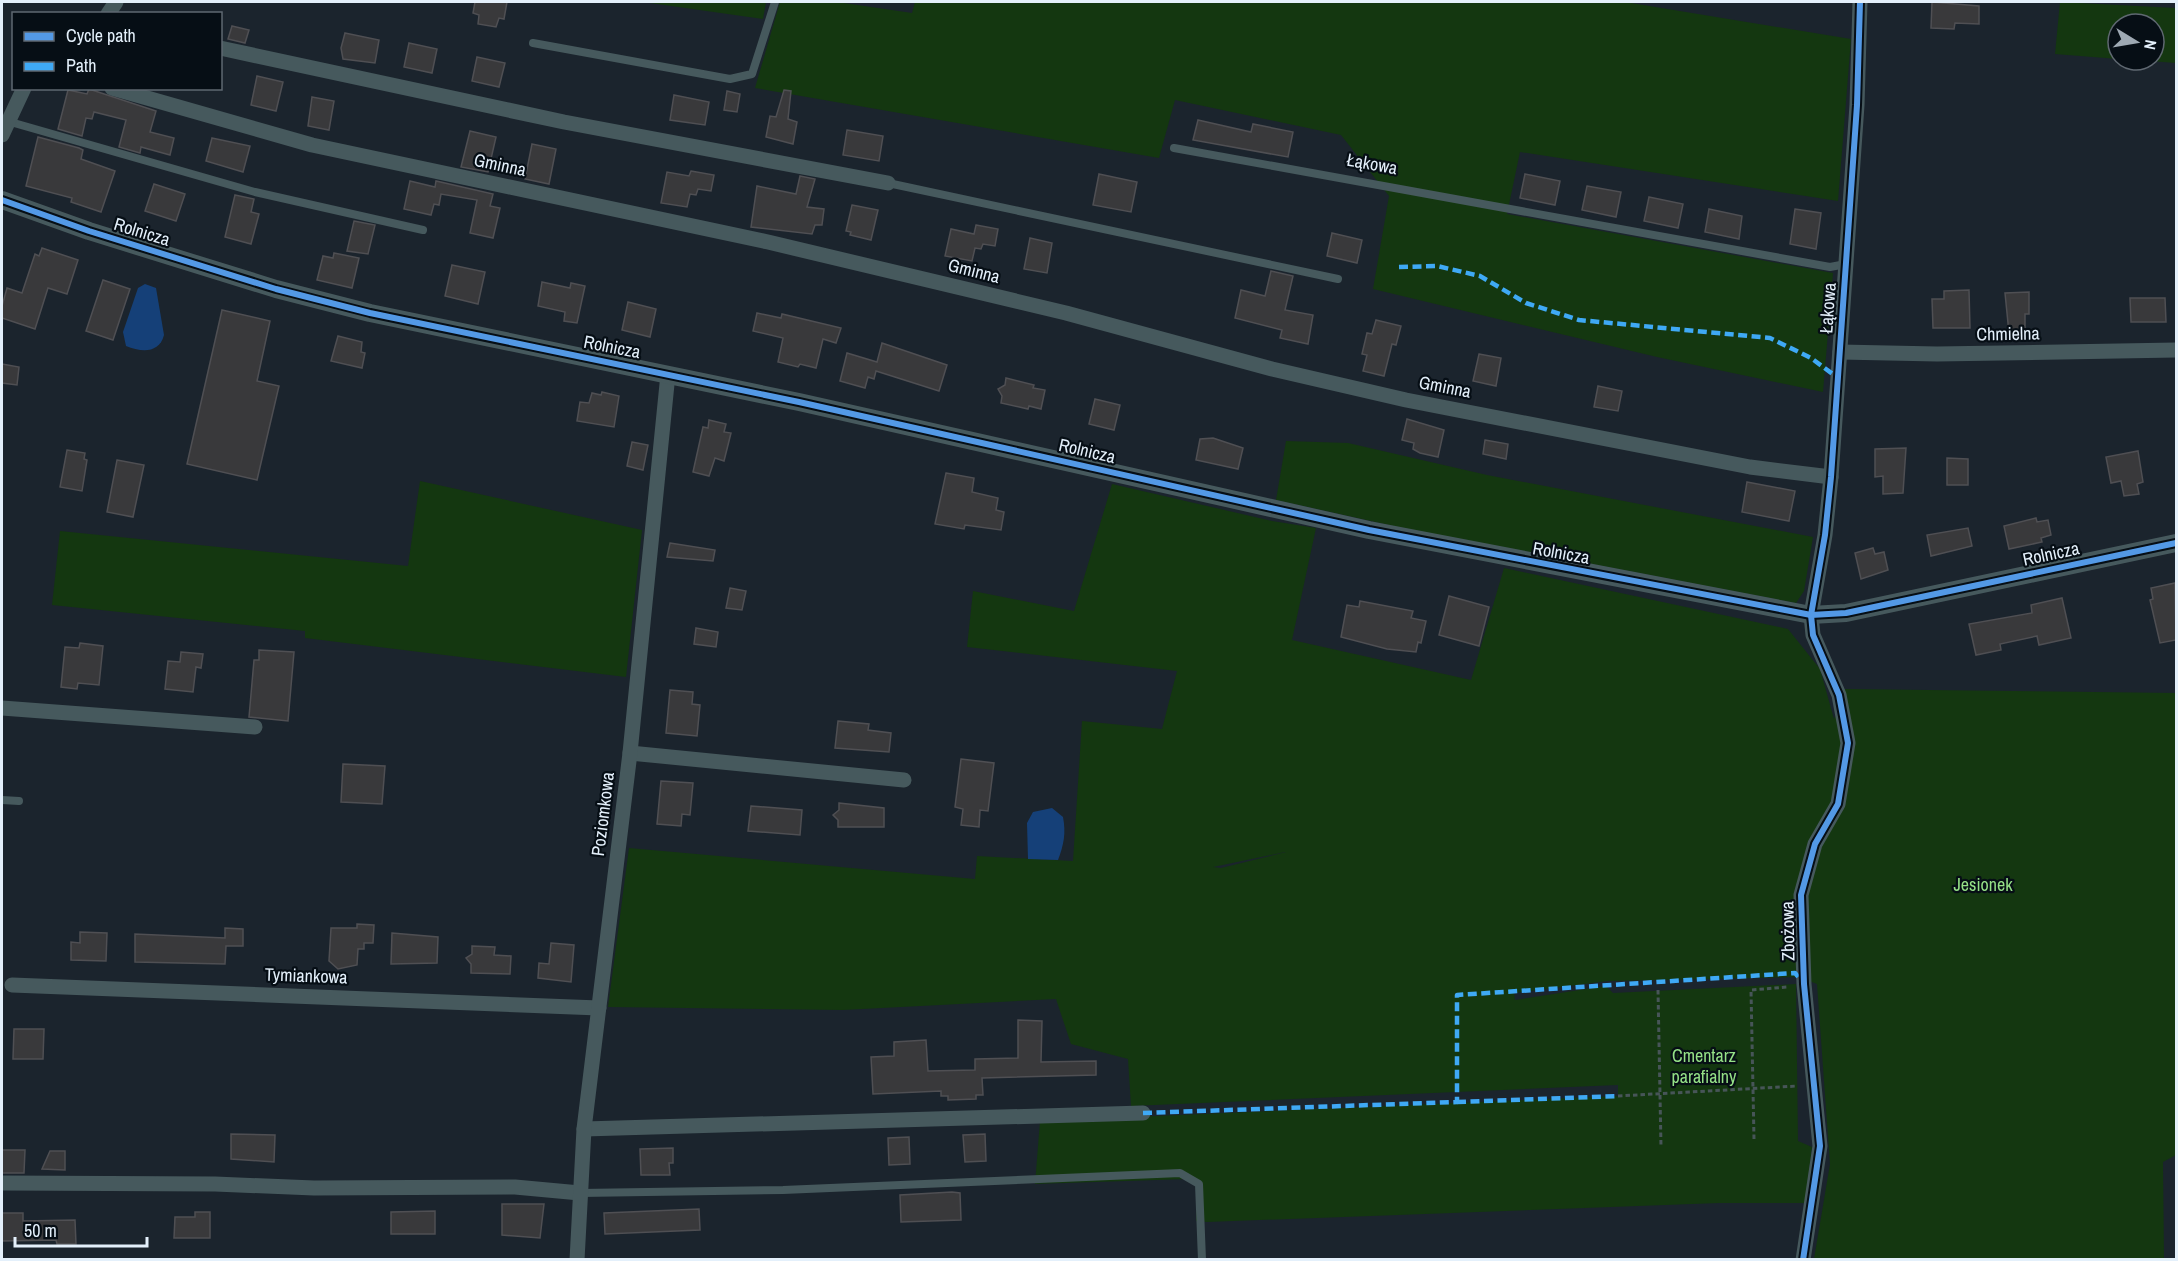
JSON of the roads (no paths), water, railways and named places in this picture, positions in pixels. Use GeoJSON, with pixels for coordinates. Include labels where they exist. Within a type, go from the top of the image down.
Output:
{"type":"FeatureCollection","features":[{"type":"Feature","properties":{"kind":"street","name":"Łąkowa"},"geometry":{"type":"LineString","coordinates":[[1811,615],[1825,535],[1831,477],[1857,105],[1860,2]]}},
{"type":"Feature","properties":{"kind":"street"},"geometry":{"type":"LineString","coordinates":[[222,48],[564,122],[888,183]]}},
{"type":"Feature","properties":{"kind":"street"},"geometry":{"type":"LineString","coordinates":[[4,128],[23,90]]}},
{"type":"Feature","properties":{"kind":"street","name":"Gminna"},"geometry":{"type":"LineString","coordinates":[[119,90],[312,145],[768,242],[1066,313],[1294,375],[1406,400],[1750,467],[1831,477]]}},
{"type":"Feature","properties":{"kind":"street","name":"Rolnicza"},"geometry":{"type":"LineString","coordinates":[[2,200],[89,231],[325,302],[668,374],[1369,530],[1811,615],[1846,613],[2176,543]]}},
{"type":"Feature","properties":{"kind":"street","name":"Chmielna"},"geometry":{"type":"LineString","coordinates":[[1840,352],[1937,354],[2176,350]]}},
{"type":"Feature","properties":{"kind":"street","name":"Poziomkowa"},"geometry":{"type":"LineString","coordinates":[[577,1260],[584,1129],[630,753],[668,374]]}},
{"type":"Feature","properties":{"kind":"street","name":"Zbożowa"},"geometry":{"type":"LineString","coordinates":[[1803,1260],[1820,1146],[1804,984],[1801,895],[1815,844],[1838,804],[1848,743],[1839,695],[1813,634],[1811,615]]}},
{"type":"Feature","properties":{"kind":"street"},"geometry":{"type":"LineString","coordinates":[[2,708],[255,727]]}},
{"type":"Feature","properties":{"kind":"street"},"geometry":{"type":"LineString","coordinates":[[630,753],[904,780]]}},
{"type":"Feature","properties":{"kind":"street","name":"Tymiankowa"},"geometry":{"type":"LineString","coordinates":[[12,985],[599,1008]]}},
{"type":"Feature","properties":{"kind":"street"},"geometry":{"type":"LineString","coordinates":[[584,1129],[1143,1113]]}},
{"type":"Feature","properties":{"kind":"street"},"geometry":{"type":"LineString","coordinates":[[2,1183],[215,1184],[314,1188],[515,1187],[580,1193]]}},
{"type":"Feature","properties":{"kind":"lane"},"geometry":{"type":"LineString","coordinates":[[533,43],[730,79],[752,74],[775,2]]}},
{"type":"Feature","properties":{"kind":"lane"},"geometry":{"type":"LineString","coordinates":[[4,128],[255,192],[423,230]]}},
{"type":"Feature","properties":{"kind":"lane","name":"Łąkowa"},"geometry":{"type":"LineString","coordinates":[[1174,148],[1818,265],[1830,267],[1846,264]]}},
{"type":"Feature","properties":{"kind":"lane"},"geometry":{"type":"LineString","coordinates":[[888,183],[1338,279]]}},
{"type":"Feature","properties":{"kind":"lane"},"geometry":{"type":"LineString","coordinates":[[2,800],[19,801]]}},
{"type":"Feature","properties":{"kind":"lane"},"geometry":{"type":"LineString","coordinates":[[580,1193],[783,1190],[1180,1173],[1199,1184],[1202,1260]]}},
{"type":"Feature","properties":{"kind":"water"},"geometry":{"type":"Polygon","coordinates":[[[145,284],[156,288],[164,335],[158,346],[149,350],[126,346],[123,332],[138,288],[145,284]]]}},
{"type":"Feature","properties":{"kind":"water"},"geometry":{"type":"Polygon","coordinates":[[[1052,808],[1063,817],[1064,823],[1064,838],[1058,860],[1028,859],[1027,823],[1033,812],[1052,808]]]}},
{"type":"Feature","properties":{"kind":"park label","name":"Jesionek"},"geometry":{"type":"Point","coordinates":[1983,885]}},
{"type":"Feature","properties":{"kind":"park label","name":"Cmentarz parafialny"},"geometry":{"type":"Point","coordinates":[1704,1066]}}]}
